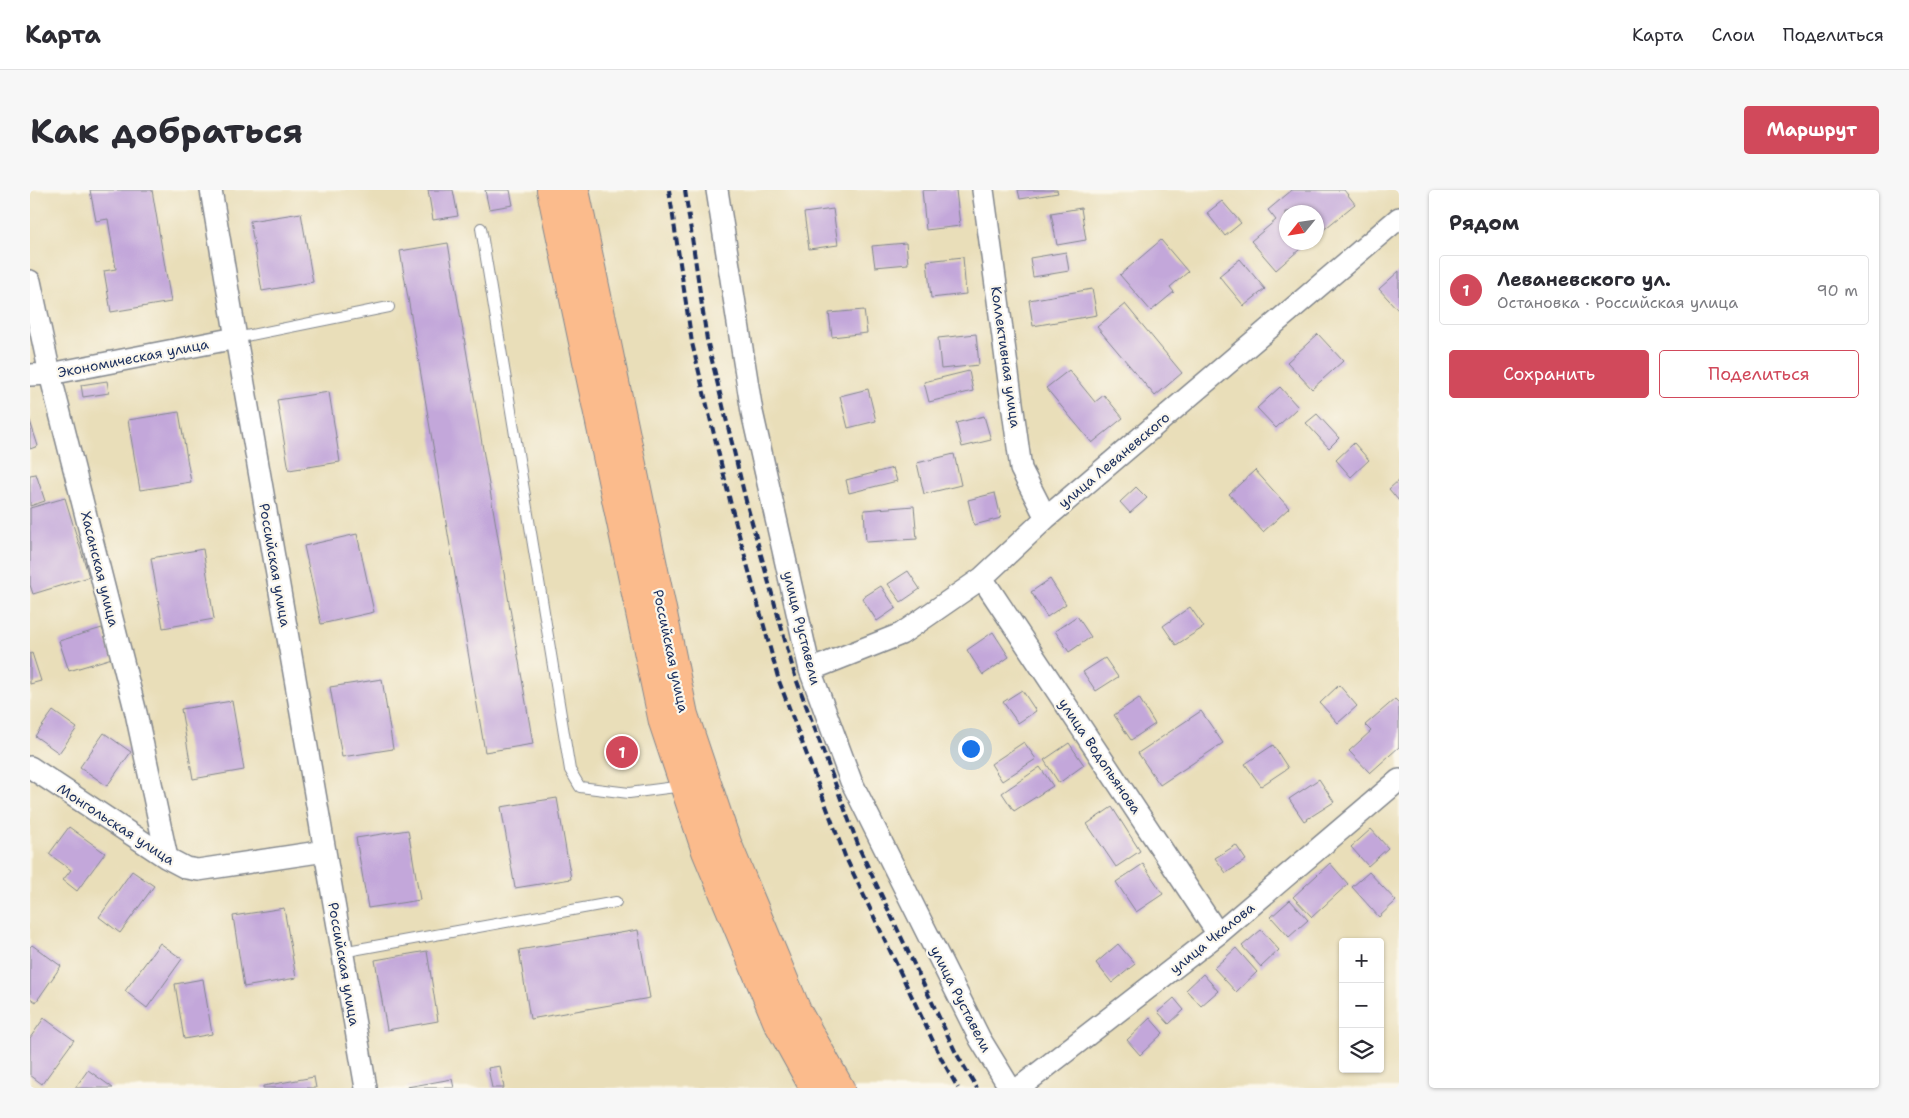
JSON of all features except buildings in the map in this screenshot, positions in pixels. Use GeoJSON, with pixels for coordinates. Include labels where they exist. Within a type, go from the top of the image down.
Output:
{"type":"FeatureCollection","features":[{"type":"Feature","properties":{"kind":"main road","name":"Российская улица"},"geometry":{"type":"LineString","coordinates":[[552,190],[663,722],[706,851],[777,1021],[814,1088]]}},
{"type":"Feature","properties":{"kind":"main road","name":"Российская улица"},"geometry":{"type":"LineString","coordinates":[[575,190],[684,715],[727,843],[798,1011],[840,1088]]}},
{"type":"Feature","properties":{"kind":"street","name":"Российская улица"},"geometry":{"type":"LineString","coordinates":[[212,190],[366,1088]]}},
{"type":"Feature","properties":{"kind":"street","name":"улица Руставели"},"geometry":{"type":"LineString","coordinates":[[717,190],[752,412],[810,670],[851,782],[980,1039],[1010,1088]]}},
{"type":"Feature","properties":{"kind":"street","name":"Коллективная улица"},"geometry":{"type":"LineString","coordinates":[[983,190],[1021,469],[1046,518]]}},
{"type":"Feature","properties":{"kind":"street","name":"улица Леваневского"},"geometry":{"type":"LineString","coordinates":[[810,670],[901,634],[982,578],[1046,518],[1399,218]]}},
{"type":"Feature","properties":{"kind":"street","name":"Хасанская улица"},"geometry":{"type":"LineString","coordinates":[[30,281],[40,374],[136,713],[167,858]]}},
{"type":"Feature","properties":{"kind":"street","name":"Экономическая улица"},"geometry":{"type":"LineString","coordinates":[[40,374],[236,338]]}},
{"type":"Feature","properties":{"kind":"street","name":"улица Водопьянова"},"geometry":{"type":"LineString","coordinates":[[982,578],[1218,934]]}},
{"type":"Feature","properties":{"kind":"street","name":"Монгольская улица"},"geometry":{"type":"LineString","coordinates":[[30,767],[167,858],[186,868],[198,870],[325,851]]}},
{"type":"Feature","properties":{"kind":"street","name":"улица Чкалова"},"geometry":{"type":"LineString","coordinates":[[1019,1088],[1218,934],[1399,780]]}},
{"type":"Feature","properties":{"kind":"lane"},"geometry":{"type":"LineString","coordinates":[[481,228],[570,770],[580,787],[629,793],[684,786]]}},
{"type":"Feature","properties":{"kind":"lane"},"geometry":{"type":"LineString","coordinates":[[236,338],[389,307]]}},
{"type":"Feature","properties":{"kind":"lane"},"geometry":{"type":"LineString","coordinates":[[342,952],[616,902]]}},
{"type":"Feature","properties":{"kind":"railway"},"geometry":{"type":"LineString","coordinates":[[669,190],[692,343],[732,509],[779,681],[845,856],[942,1060],[958,1088]]}},
{"type":"Feature","properties":{"kind":"railway"},"geometry":{"type":"LineString","coordinates":[[685,190],[707,340],[747,505],[795,676],[860,850],[956,1053],[977,1088]]}},
{"type":"Feature","properties":{"kind":"place","name":"Леваневского ул."},"geometry":{"type":"Point","coordinates":[622,752]}}]}
